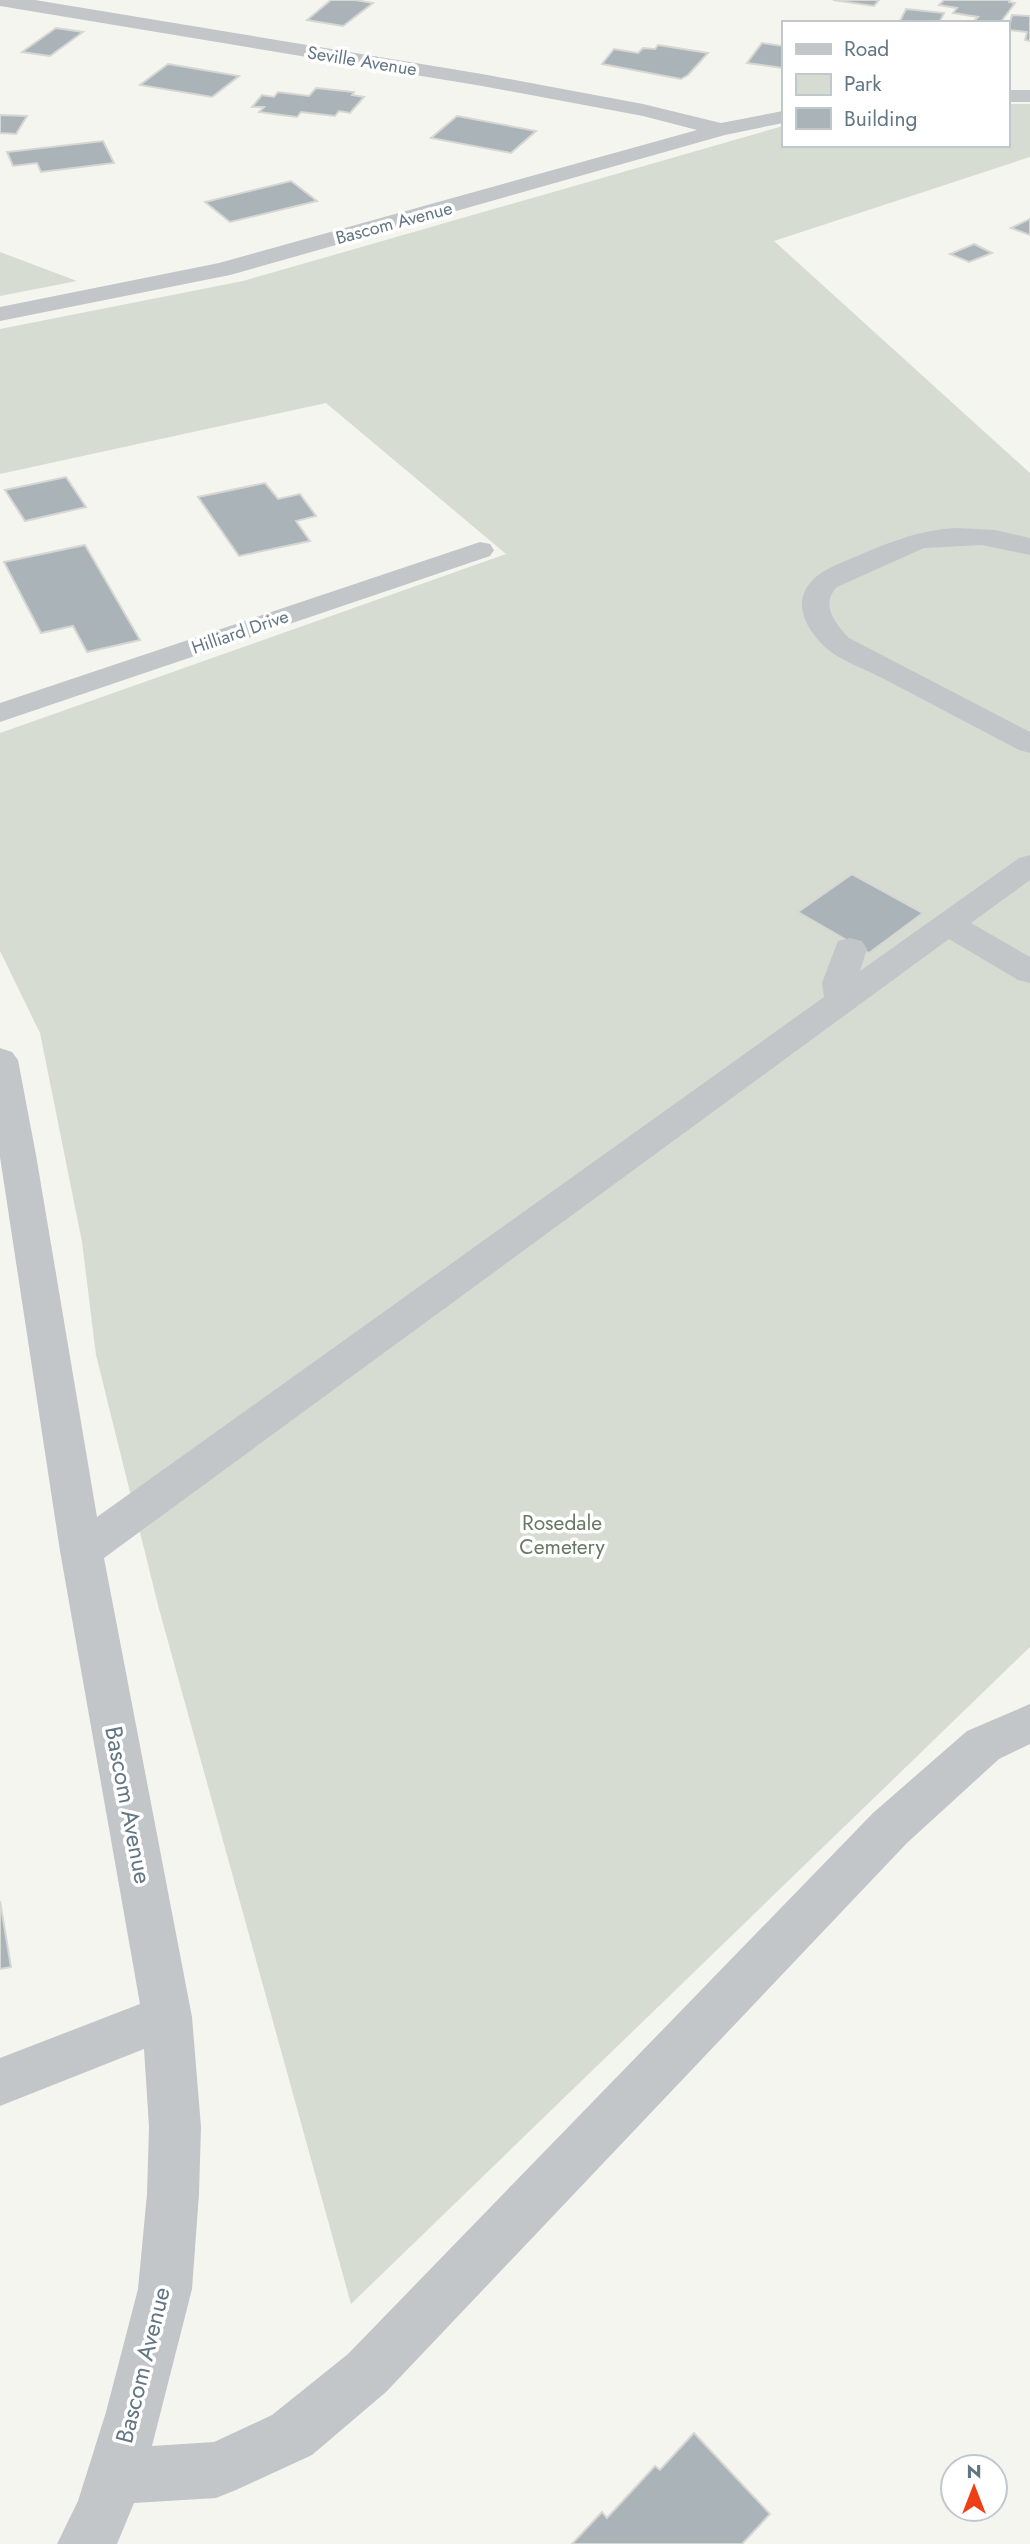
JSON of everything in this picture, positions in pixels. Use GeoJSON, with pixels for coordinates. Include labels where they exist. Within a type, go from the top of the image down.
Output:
{"type":"FeatureCollection","features":[{"type":"Feature","properties":{"kind":"street","name":"Seville Avenue"},"geometry":{"type":"LineString","coordinates":[[0,0],[482,79],[643,110],[722,129]]}},
{"type":"Feature","properties":{"kind":"street"},"geometry":{"type":"LineString","coordinates":[[1009,96],[1030,96]]}},
{"type":"Feature","properties":{"kind":"street","name":"Bascom Avenue"},"geometry":{"type":"LineString","coordinates":[[0,314],[222,270],[722,129],[782,117]]}},
{"type":"Feature","properties":{"kind":"street"},"geometry":{"type":"LineString","coordinates":[[1030,547],[1008,540],[972,536],[907,542],[824,583],[816,598],[815,613],[823,629],[839,644],[1030,744]]}},
{"type":"Feature","properties":{"kind":"street","name":"Hilliard Drive"},"geometry":{"type":"LineString","coordinates":[[0,713],[480,550]]}},
{"type":"Feature","properties":{"kind":"street"},"geometry":{"type":"LineString","coordinates":[[81,1551],[1030,865]]}},
{"type":"Feature","properties":{"kind":"street"},"geometry":{"type":"LineString","coordinates":[[949,925],[1030,972]]}},
{"type":"Feature","properties":{"kind":"street"},"geometry":{"type":"LineString","coordinates":[[842,1003],[839,983],[850,948]]}},
{"type":"Feature","properties":{"kind":"street","name":"Bascom Avenue"},"geometry":{"type":"LineString","coordinates":[[0,1060],[18,1156],[81,1551],[167,2017],[175,2127],[173,2194],[165,2289],[134,2412],[103,2512],[86,2544]]}},
{"type":"Feature","properties":{"kind":"street"},"geometry":{"type":"LineString","coordinates":[[114,2476],[216,2470],[292,2435],[367,2373],[890,1828],[984,1745],[1030,1723]]}},
{"type":"Feature","properties":{"kind":"street"},"geometry":{"type":"LineString","coordinates":[[0,2082],[167,2017]]}},
{"type":"Feature","properties":{"kind":"green space","name":"Rosedale Cemetery"},"geometry":{"type":"Polygon","coordinates":[[[1009,104],[1030,104],[1030,157],[774,241],[1030,473],[1030,1647],[351,2304],[159,1609],[96,1355],[82,1242],[40,1033],[0,951],[0,733],[506,554],[326,403],[0,474],[0,329],[243,281],[782,126],[782,147],[1009,147],[1009,104]]]}},
{"type":"Feature","properties":{"kind":"green space"},"geometry":{"type":"Polygon","coordinates":[[[0,252],[77,281],[0,296],[0,252]]]}},
{"type":"Feature","properties":{"kind":"building"},"geometry":{"type":"Polygon","coordinates":[[[331,0],[373,3],[343,26],[307,20],[331,0]]]}},
{"type":"Feature","properties":{"kind":"building"},"geometry":{"type":"Polygon","coordinates":[[[833,0],[879,0],[874,6],[833,0]]]}},
{"type":"Feature","properties":{"kind":"building"},"geometry":{"type":"Polygon","coordinates":[[[944,0],[1010,0],[1009,2],[1015,3],[1002,21],[974,21],[978,17],[953,13],[957,8],[939,5],[944,0]]]}},
{"type":"Feature","properties":{"kind":"building"},"geometry":{"type":"Polygon","coordinates":[[[906,9],[944,13],[940,21],[900,21],[906,9]]]}},
{"type":"Feature","properties":{"kind":"building"},"geometry":{"type":"Polygon","coordinates":[[[1012,15],[1030,16],[1030,41],[1025,40],[1027,32],[1009,30],[1012,15]]]}},
{"type":"Feature","properties":{"kind":"building"},"geometry":{"type":"Polygon","coordinates":[[[56,28],[83,32],[50,56],[22,52],[56,28]]]}},
{"type":"Feature","properties":{"kind":"building"},"geometry":{"type":"Polygon","coordinates":[[[762,43],[782,46],[782,68],[747,63],[762,43]]]}},
{"type":"Feature","properties":{"kind":"building"},"geometry":{"type":"Polygon","coordinates":[[[658,45],[708,53],[681,79],[602,64],[614,49],[638,53],[643,48],[655,49],[658,45]]]}},
{"type":"Feature","properties":{"kind":"building"},"geometry":{"type":"Polygon","coordinates":[[[168,64],[239,76],[212,97],[140,85],[168,64]]]}},
{"type":"Feature","properties":{"kind":"building"},"geometry":{"type":"Polygon","coordinates":[[[316,88],[354,92],[352,95],[364,97],[350,113],[339,111],[335,116],[301,112],[297,117],[259,112],[264,107],[252,107],[262,95],[274,97],[278,92],[309,96],[316,88]]]}},
{"type":"Feature","properties":{"kind":"building"},"geometry":{"type":"Polygon","coordinates":[[[0,115],[27,116],[16,134],[0,133],[0,115]]]}},
{"type":"Feature","properties":{"kind":"building"},"geometry":{"type":"Polygon","coordinates":[[[457,116],[536,131],[511,153],[431,138],[457,116]]]}},
{"type":"Feature","properties":{"kind":"building"},"geometry":{"type":"Polygon","coordinates":[[[103,141],[114,163],[41,172],[37,163],[13,166],[7,152],[103,141]]]}},
{"type":"Feature","properties":{"kind":"building"},"geometry":{"type":"Polygon","coordinates":[[[291,181],[317,201],[230,222],[205,202],[291,181]]]}},
{"type":"Feature","properties":{"kind":"building"},"geometry":{"type":"Polygon","coordinates":[[[1030,219],[1030,235],[1011,228],[1030,219]]]}},
{"type":"Feature","properties":{"kind":"building"},"geometry":{"type":"Polygon","coordinates":[[[974,244],[992,253],[969,262],[950,254],[974,244]]]}},
{"type":"Feature","properties":{"kind":"building"},"geometry":{"type":"Polygon","coordinates":[[[66,477],[86,507],[25,521],[5,490],[66,477]]]}},
{"type":"Feature","properties":{"kind":"building"},"geometry":{"type":"Polygon","coordinates":[[[265,483],[278,499],[300,494],[316,516],[296,521],[310,541],[239,556],[198,497],[265,483]]]}},
{"type":"Feature","properties":{"kind":"building"},"geometry":{"type":"Polygon","coordinates":[[[85,545],[140,640],[87,652],[73,626],[41,633],[4,562],[85,545]]]}},
{"type":"Feature","properties":{"kind":"building"},"geometry":{"type":"Polygon","coordinates":[[[852,874],[923,913],[869,953],[798,912],[852,874]]]}},
{"type":"Feature","properties":{"kind":"building"},"geometry":{"type":"Polygon","coordinates":[[[0,1901],[11,1967],[0,1969],[0,1901]]]}},
{"type":"Feature","properties":{"kind":"building"},"geometry":{"type":"Polygon","coordinates":[[[694,2433],[770,2514],[742,2544],[572,2544],[602,2512],[607,2518],[655,2466],[660,2470],[694,2433]]]}}]}
